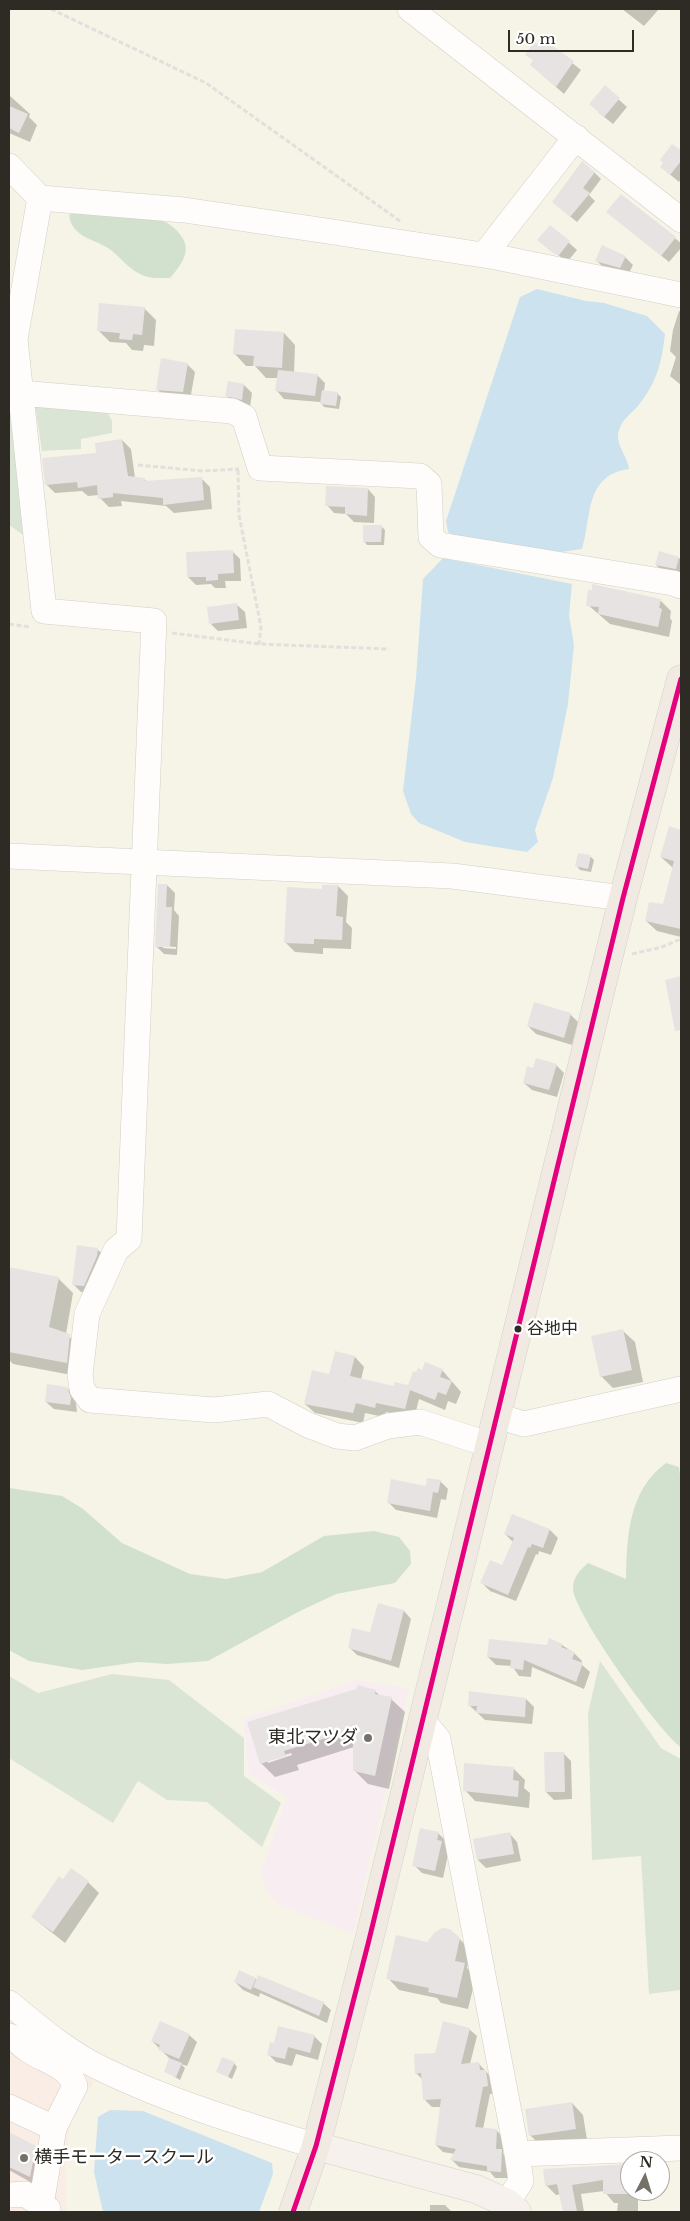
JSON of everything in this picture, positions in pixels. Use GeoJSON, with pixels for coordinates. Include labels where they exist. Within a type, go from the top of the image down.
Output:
{"type":"FeatureCollection","features":[{"type":"Feature","properties":{"kind":"highway"},"geometry":{"type":"LineString","coordinates":[[293,2212],[316,2146],[423,1721],[623,898],[681,679]]}},
{"type":"Feature","properties":{"kind":"main road"},"geometry":{"type":"LineString","coordinates":[[316,2146],[476,2189],[512,2208]]}},
{"type":"Feature","properties":{"kind":"street"},"geometry":{"type":"LineString","coordinates":[[410,9],[681,220]]}},
{"type":"Feature","properties":{"kind":"street"},"geometry":{"type":"LineString","coordinates":[[484,256],[576,137]]}},
{"type":"Feature","properties":{"kind":"street"},"geometry":{"type":"LineString","coordinates":[[9,166],[40,198],[184,210],[412,244],[484,256],[681,295]]}},
{"type":"Feature","properties":{"kind":"street"},"geometry":{"type":"LineString","coordinates":[[40,198],[15,339],[14,396],[44,611],[154,621],[129,1240],[116,1250],[87,1314],[80,1374],[82,1389],[90,1400],[214,1410],[268,1404],[308,1425],[337,1436],[355,1438],[388,1426],[420,1422],[490,1445]]}},
{"type":"Feature","properties":{"kind":"street"},"geometry":{"type":"LineString","coordinates":[[14,396],[232,411],[244,417],[249,469],[420,476],[429,484],[432,537],[440,545],[674,583],[681,586]]}},
{"type":"Feature","properties":{"kind":"street"},"geometry":{"type":"LineString","coordinates":[[9,856],[452,876],[623,898]]}},
{"type":"Feature","properties":{"kind":"street"},"geometry":{"type":"LineString","coordinates":[[497,1416],[524,1424],[681,1389]]}},
{"type":"Feature","properties":{"kind":"street"},"geometry":{"type":"LineString","coordinates":[[423,1721],[438,1739],[517,2154],[521,2181],[512,2208]]}},
{"type":"Feature","properties":{"kind":"street"},"geometry":{"type":"LineString","coordinates":[[9,2003],[48,2036],[101,2068],[216,2116],[316,2146]]}},
{"type":"Feature","properties":{"kind":"street"},"geometry":{"type":"LineString","coordinates":[[12,2045],[25,2048],[65,2069],[72,2076],[75,2086],[54,2128],[23,2200]]}},
{"type":"Feature","properties":{"kind":"street"},"geometry":{"type":"LineString","coordinates":[[9,2106],[54,2128]]}},
{"type":"Feature","properties":{"kind":"street"},"geometry":{"type":"LineString","coordinates":[[517,2154],[681,2148]]}},
{"type":"Feature","properties":{"kind":"path"},"geometry":{"type":"LineString","coordinates":[[52,9],[206,83],[414,231],[412,244]]}},
{"type":"Feature","properties":{"kind":"path"},"geometry":{"type":"LineString","coordinates":[[138,465],[203,471],[249,469],[239,515],[261,627],[259,644]]}},
{"type":"Feature","properties":{"kind":"path"},"geometry":{"type":"LineString","coordinates":[[154,631],[259,644],[389,648]]}},
{"type":"Feature","properties":{"kind":"path"},"geometry":{"type":"LineString","coordinates":[[609,957],[662,947],[681,939]]}},
{"type":"Feature","properties":{"kind":"shaded area"},"geometry":{"type":"Polygon","coordinates":[[[356,1680],[409,1688],[353,1934],[279,1905],[266,1892],[261,1871],[287,1797],[249,1774],[243,1719],[356,1680]]]}},
{"type":"Feature","properties":{"kind":"shaded area"},"geometry":{"type":"Polygon","coordinates":[[[9,2021],[92,2076],[93,2084],[77,2104],[70,2126],[66,2163],[66,2212],[9,2212],[9,2021]]]}},
{"type":"Feature","properties":{"kind":"green space"},"geometry":{"type":"Polygon","coordinates":[[[78,212],[125,215],[163,221],[169,224],[183,238],[186,251],[184,258],[170,278],[152,278],[142,275],[106,247],[80,234],[71,223],[69,215],[78,212]]]}},
{"type":"Feature","properties":{"kind":"green space"},"geometry":{"type":"Polygon","coordinates":[[[35,405],[108,413],[112,421],[112,433],[81,439],[81,449],[42,451],[35,405]]]}},
{"type":"Feature","properties":{"kind":"green space"},"geometry":{"type":"Polygon","coordinates":[[[13,412],[26,537],[9,525],[9,415],[13,412]]]}},
{"type":"Feature","properties":{"kind":"green space"},"geometry":{"type":"Polygon","coordinates":[[[666,1463],[679,1467],[681,1483],[681,1747],[656,1720],[619,1672],[587,1621],[573,1588],[576,1577],[588,1563],[626,1579],[629,1531],[637,1501],[653,1474],[666,1463]]]}},
{"type":"Feature","properties":{"kind":"green space"},"geometry":{"type":"Polygon","coordinates":[[[9,1488],[62,1496],[83,1509],[122,1543],[190,1574],[226,1579],[262,1572],[324,1536],[374,1531],[399,1537],[410,1551],[411,1564],[395,1583],[336,1594],[298,1612],[208,1661],[167,1664],[138,1662],[82,1670],[29,1661],[9,1650],[9,1488]]]}},
{"type":"Feature","properties":{"kind":"green space"},"geometry":{"type":"Polygon","coordinates":[[[600,1661],[661,1748],[681,1759],[681,1990],[649,1994],[641,1856],[592,1860],[588,1713],[600,1661]]]}},
{"type":"Feature","properties":{"kind":"green space"},"geometry":{"type":"Polygon","coordinates":[[[112,1674],[169,1680],[244,1738],[244,1776],[281,1803],[262,1847],[207,1802],[167,1800],[138,1781],[113,1823],[9,1758],[9,1676],[38,1693],[112,1674]]]}},
{"type":"Feature","properties":{"kind":"water"},"geometry":{"type":"Polygon","coordinates":[[[537,289],[586,301],[604,303],[647,316],[665,334],[661,361],[652,386],[623,421],[619,431],[618,441],[629,469],[614,473],[604,480],[597,489],[589,512],[582,549],[561,552],[458,539],[448,532],[446,521],[520,297],[537,289]]]}},
{"type":"Feature","properties":{"kind":"water"},"geometry":{"type":"Polygon","coordinates":[[[443,558],[572,584],[569,615],[574,645],[568,704],[553,778],[535,830],[538,842],[527,852],[465,842],[419,823],[411,814],[403,791],[416,678],[423,579],[443,558]]]}},
{"type":"Feature","properties":{"kind":"water"},"geometry":{"type":"Polygon","coordinates":[[[110,2110],[143,2111],[272,2163],[273,2174],[259,2212],[103,2212],[94,2172],[98,2117],[110,2110]]]}},
{"type":"Feature","properties":{"kind":"building"},"geometry":{"type":"Polygon","coordinates":[[[541,38],[574,61],[556,87],[530,65],[533,60],[525,55],[534,42],[537,44],[541,38]]]}},
{"type":"Feature","properties":{"kind":"building"},"geometry":{"type":"Polygon","coordinates":[[[605,85],[620,98],[604,117],[589,104],[605,85]]]}},
{"type":"Feature","properties":{"kind":"building"},"geometry":{"type":"Polygon","coordinates":[[[9,106],[28,114],[19,133],[9,128],[9,106]]]}},
{"type":"Feature","properties":{"kind":"building"},"geometry":{"type":"Polygon","coordinates":[[[672,144],[681,150],[681,161],[670,175],[660,167],[663,163],[660,160],[672,144]]]}},
{"type":"Feature","properties":{"kind":"building"},"geometry":{"type":"Polygon","coordinates":[[[582,161],[595,172],[583,188],[590,193],[570,217],[552,202],[582,161]]]}},
{"type":"Feature","properties":{"kind":"building"},"geometry":{"type":"Polygon","coordinates":[[[621,194],[676,237],[661,256],[606,212],[621,194]]]}},
{"type":"Feature","properties":{"kind":"building"},"geometry":{"type":"Polygon","coordinates":[[[550,225],[570,241],[559,255],[554,254],[537,240],[550,225]]]}},
{"type":"Feature","properties":{"kind":"building"},"geometry":{"type":"Polygon","coordinates":[[[602,245],[626,256],[620,268],[595,261],[602,245]]]}},
{"type":"Feature","properties":{"kind":"building"},"geometry":{"type":"Polygon","coordinates":[[[99,303],[145,307],[142,335],[133,334],[132,340],[119,339],[120,333],[97,331],[99,303]]]}},
{"type":"Feature","properties":{"kind":"building"},"geometry":{"type":"Polygon","coordinates":[[[235,329],[284,332],[282,368],[253,366],[254,356],[233,354],[235,329]]]}},
{"type":"Feature","properties":{"kind":"building"},"geometry":{"type":"Polygon","coordinates":[[[161,358],[188,363],[183,392],[156,390],[161,358]]]}},
{"type":"Feature","properties":{"kind":"building"},"geometry":{"type":"Polygon","coordinates":[[[278,370],[318,374],[315,396],[275,391],[278,370]]]}},
{"type":"Feature","properties":{"kind":"building"},"geometry":{"type":"Polygon","coordinates":[[[228,381],[244,384],[242,400],[225,396],[228,381]]]}},
{"type":"Feature","properties":{"kind":"building"},"geometry":{"type":"Polygon","coordinates":[[[322,390],[338,392],[336,406],[320,404],[322,390]]]}},
{"type":"Feature","properties":{"kind":"building"},"geometry":{"type":"Polygon","coordinates":[[[122,439],[128,476],[145,478],[145,481],[202,477],[204,500],[163,505],[163,498],[113,493],[113,497],[98,499],[97,485],[78,488],[77,482],[45,485],[42,458],[96,453],[95,443],[122,439]]]}},
{"type":"Feature","properties":{"kind":"building"},"geometry":{"type":"Polygon","coordinates":[[[326,486],[368,488],[367,516],[345,514],[345,507],[325,506],[326,486]]]}},
{"type":"Feature","properties":{"kind":"building"},"geometry":{"type":"Polygon","coordinates":[[[363,525],[382,525],[381,542],[363,542],[363,525]]]}},
{"type":"Feature","properties":{"kind":"building"},"geometry":{"type":"Polygon","coordinates":[[[233,550],[234,573],[218,574],[218,580],[206,581],[206,577],[187,577],[186,552],[233,550]]]}},
{"type":"Feature","properties":{"kind":"building"},"geometry":{"type":"Polygon","coordinates":[[[659,551],[679,557],[676,569],[655,565],[659,551]]]}},
{"type":"Feature","properties":{"kind":"building"},"geometry":{"type":"Polygon","coordinates":[[[592,584],[661,599],[659,608],[662,609],[658,627],[598,614],[599,607],[586,606],[588,590],[592,590],[592,584]]]}},
{"type":"Feature","properties":{"kind":"building"},"geometry":{"type":"Polygon","coordinates":[[[237,603],[239,620],[209,624],[207,607],[237,603]]]}},
{"type":"Feature","properties":{"kind":"building"},"geometry":{"type":"Polygon","coordinates":[[[669,826],[681,830],[681,929],[645,921],[649,902],[663,904],[674,861],[660,857],[669,826]]]}},
{"type":"Feature","properties":{"kind":"building"},"geometry":{"type":"Polygon","coordinates":[[[578,853],[591,855],[588,869],[575,866],[578,853]]]}},
{"type":"Feature","properties":{"kind":"building"},"geometry":{"type":"Polygon","coordinates":[[[158,884],[167,884],[166,907],[172,907],[170,947],[155,947],[158,884]]]}},
{"type":"Feature","properties":{"kind":"building"},"geometry":{"type":"Polygon","coordinates":[[[322,885],[338,885],[336,916],[343,917],[342,940],[314,939],[314,944],[284,943],[287,887],[322,889],[322,885]]]}},
{"type":"Feature","properties":{"kind":"building"},"geometry":{"type":"Polygon","coordinates":[[[681,976],[681,1030],[675,1031],[665,980],[681,976]]]}},
{"type":"Feature","properties":{"kind":"building"},"geometry":{"type":"Polygon","coordinates":[[[534,1002],[571,1013],[564,1038],[527,1026],[534,1002]]]}},
{"type":"Feature","properties":{"kind":"building"},"geometry":{"type":"Polygon","coordinates":[[[536,1058],[557,1064],[549,1090],[523,1083],[527,1066],[533,1068],[536,1058]]]}},
{"type":"Feature","properties":{"kind":"building"},"geometry":{"type":"Polygon","coordinates":[[[77,1245],[98,1248],[97,1256],[84,1286],[72,1285],[77,1245]]]}},
{"type":"Feature","properties":{"kind":"building"},"geometry":{"type":"Polygon","coordinates":[[[9,1267],[59,1277],[49,1327],[70,1334],[67,1363],[9,1352],[9,1267]]]}},
{"type":"Feature","properties":{"kind":"building"},"geometry":{"type":"Polygon","coordinates":[[[623,1329],[632,1370],[600,1377],[591,1336],[623,1329]]]}},
{"type":"Feature","properties":{"kind":"building"},"geometry":{"type":"Polygon","coordinates":[[[335,1351],[355,1356],[350,1376],[394,1386],[394,1382],[408,1385],[413,1371],[416,1372],[418,1368],[422,1370],[425,1362],[443,1369],[440,1377],[452,1381],[446,1395],[438,1392],[435,1400],[410,1390],[405,1409],[376,1403],[375,1408],[356,1403],[353,1413],[304,1404],[312,1370],[329,1374],[335,1351]]]}},
{"type":"Feature","properties":{"kind":"building"},"geometry":{"type":"Polygon","coordinates":[[[47,1384],[67,1387],[71,1398],[70,1405],[45,1402],[47,1384]]]}},
{"type":"Feature","properties":{"kind":"building"},"geometry":{"type":"Polygon","coordinates":[[[427,1478],[441,1480],[438,1493],[433,1492],[430,1511],[387,1503],[391,1479],[426,1486],[427,1478]]]}},
{"type":"Feature","properties":{"kind":"building"},"geometry":{"type":"Polygon","coordinates":[[[512,1514],[550,1529],[543,1548],[532,1544],[530,1548],[528,1547],[508,1595],[480,1583],[490,1560],[502,1565],[514,1538],[504,1534],[512,1514]]]}},
{"type":"Feature","properties":{"kind":"building"},"geometry":{"type":"Polygon","coordinates":[[[378,1603],[404,1610],[391,1661],[348,1648],[352,1628],[370,1632],[378,1603]]]}},
{"type":"Feature","properties":{"kind":"building"},"geometry":{"type":"Polygon","coordinates":[[[549,1638],[563,1644],[561,1647],[575,1652],[572,1659],[583,1663],[576,1682],[524,1660],[523,1670],[510,1668],[511,1660],[487,1657],[489,1639],[547,1645],[549,1638]]]}},
{"type":"Feature","properties":{"kind":"building","name":"東北マツダ"},"geometry":{"type":"Polygon","coordinates":[[[358,1685],[376,1690],[375,1694],[392,1697],[375,1776],[353,1771],[353,1730],[284,1751],[286,1756],[260,1764],[247,1722],[356,1689],[358,1685]]]}},
{"type":"Feature","properties":{"kind":"building"},"geometry":{"type":"Polygon","coordinates":[[[469,1691],[526,1698],[525,1717],[476,1713],[477,1706],[468,1706],[469,1691]]]}},
{"type":"Feature","properties":{"kind":"building"},"geometry":{"type":"Polygon","coordinates":[[[544,1752],[564,1752],[565,1792],[545,1792],[544,1752]]]}},
{"type":"Feature","properties":{"kind":"building"},"geometry":{"type":"Polygon","coordinates":[[[464,1763],[514,1767],[513,1780],[519,1781],[518,1797],[463,1791],[464,1763]]]}},
{"type":"Feature","properties":{"kind":"building"},"geometry":{"type":"Polygon","coordinates":[[[420,1828],[439,1832],[437,1840],[442,1841],[435,1871],[412,1866],[420,1828]]]}},
{"type":"Feature","properties":{"kind":"building"},"geometry":{"type":"Polygon","coordinates":[[[510,1832],[514,1854],[477,1860],[473,1839],[510,1832]]]}},
{"type":"Feature","properties":{"kind":"building"},"geometry":{"type":"Polygon","coordinates":[[[71,1868],[89,1881],[53,1932],[31,1917],[59,1876],[63,1879],[71,1868]]]}},
{"type":"Feature","properties":{"kind":"building"},"geometry":{"type":"Polygon","coordinates":[[[442,1928],[450,1929],[460,1938],[455,1961],[465,1963],[457,1998],[428,1992],[429,1988],[386,1979],[396,1935],[427,1942],[435,1932],[442,1928]]]}},
{"type":"Feature","properties":{"kind":"building"},"geometry":{"type":"Polygon","coordinates":[[[239,1970],[256,1978],[251,1990],[234,1982],[239,1970]]]}},
{"type":"Feature","properties":{"kind":"building"},"geometry":{"type":"Polygon","coordinates":[[[258,1975],[324,2002],[319,2016],[253,1987],[258,1975]]]}},
{"type":"Feature","properties":{"kind":"building"},"geometry":{"type":"Polygon","coordinates":[[[160,2021],[190,2034],[179,2059],[158,2050],[160,2045],[151,2041],[160,2021]]]}},
{"type":"Feature","properties":{"kind":"building"},"geometry":{"type":"Polygon","coordinates":[[[443,2021],[470,2028],[461,2064],[479,2062],[480,2070],[486,2070],[488,2086],[483,2087],[475,2127],[497,2129],[496,2149],[502,2149],[501,2172],[487,2171],[487,2166],[450,2160],[456,2149],[435,2145],[441,2099],[423,2100],[421,2073],[415,2074],[414,2054],[435,2053],[443,2021]]]}},
{"type":"Feature","properties":{"kind":"building"},"geometry":{"type":"Polygon","coordinates":[[[278,2026],[315,2035],[310,2053],[288,2047],[285,2059],[267,2055],[270,2042],[274,2043],[278,2026]]]}},
{"type":"Feature","properties":{"kind":"building"},"geometry":{"type":"Polygon","coordinates":[[[222,2057],[235,2062],[228,2077],[216,2072],[222,2057]]]}},
{"type":"Feature","properties":{"kind":"building"},"geometry":{"type":"Polygon","coordinates":[[[169,2058],[182,2063],[176,2077],[164,2072],[169,2058]]]}},
{"type":"Feature","properties":{"kind":"building"},"geometry":{"type":"Polygon","coordinates":[[[572,2102],[576,2129],[529,2136],[525,2109],[572,2102]]]}},
{"type":"Feature","properties":{"kind":"building","name":"横手モータースクール"},"geometry":{"type":"Polygon","coordinates":[[[9,2132],[36,2146],[30,2177],[9,2167],[9,2132]]]}},
{"type":"Feature","properties":{"kind":"building"},"geometry":{"type":"Polygon","coordinates":[[[620,2164],[620,2194],[603,2194],[603,2180],[572,2185],[577,2212],[563,2212],[557,2184],[545,2186],[543,2169],[620,2164]]]}},
{"type":"Feature","properties":{"kind":"transit line"},"geometry":{"type":"LineString","coordinates":[[293,2212],[316,2146],[368,1944],[623,898],[681,679]]}},
{"type":"Feature","properties":{"kind":"place","name":"谷地中"},"geometry":{"type":"Point","coordinates":[518,1329]}},
{"type":"Feature","properties":{"kind":"place","name":"東北マツダ"},"geometry":{"type":"Point","coordinates":[368,1738]}},
{"type":"Feature","properties":{"kind":"place","name":"横手モータースクール"},"geometry":{"type":"Point","coordinates":[24,2158]}}]}
